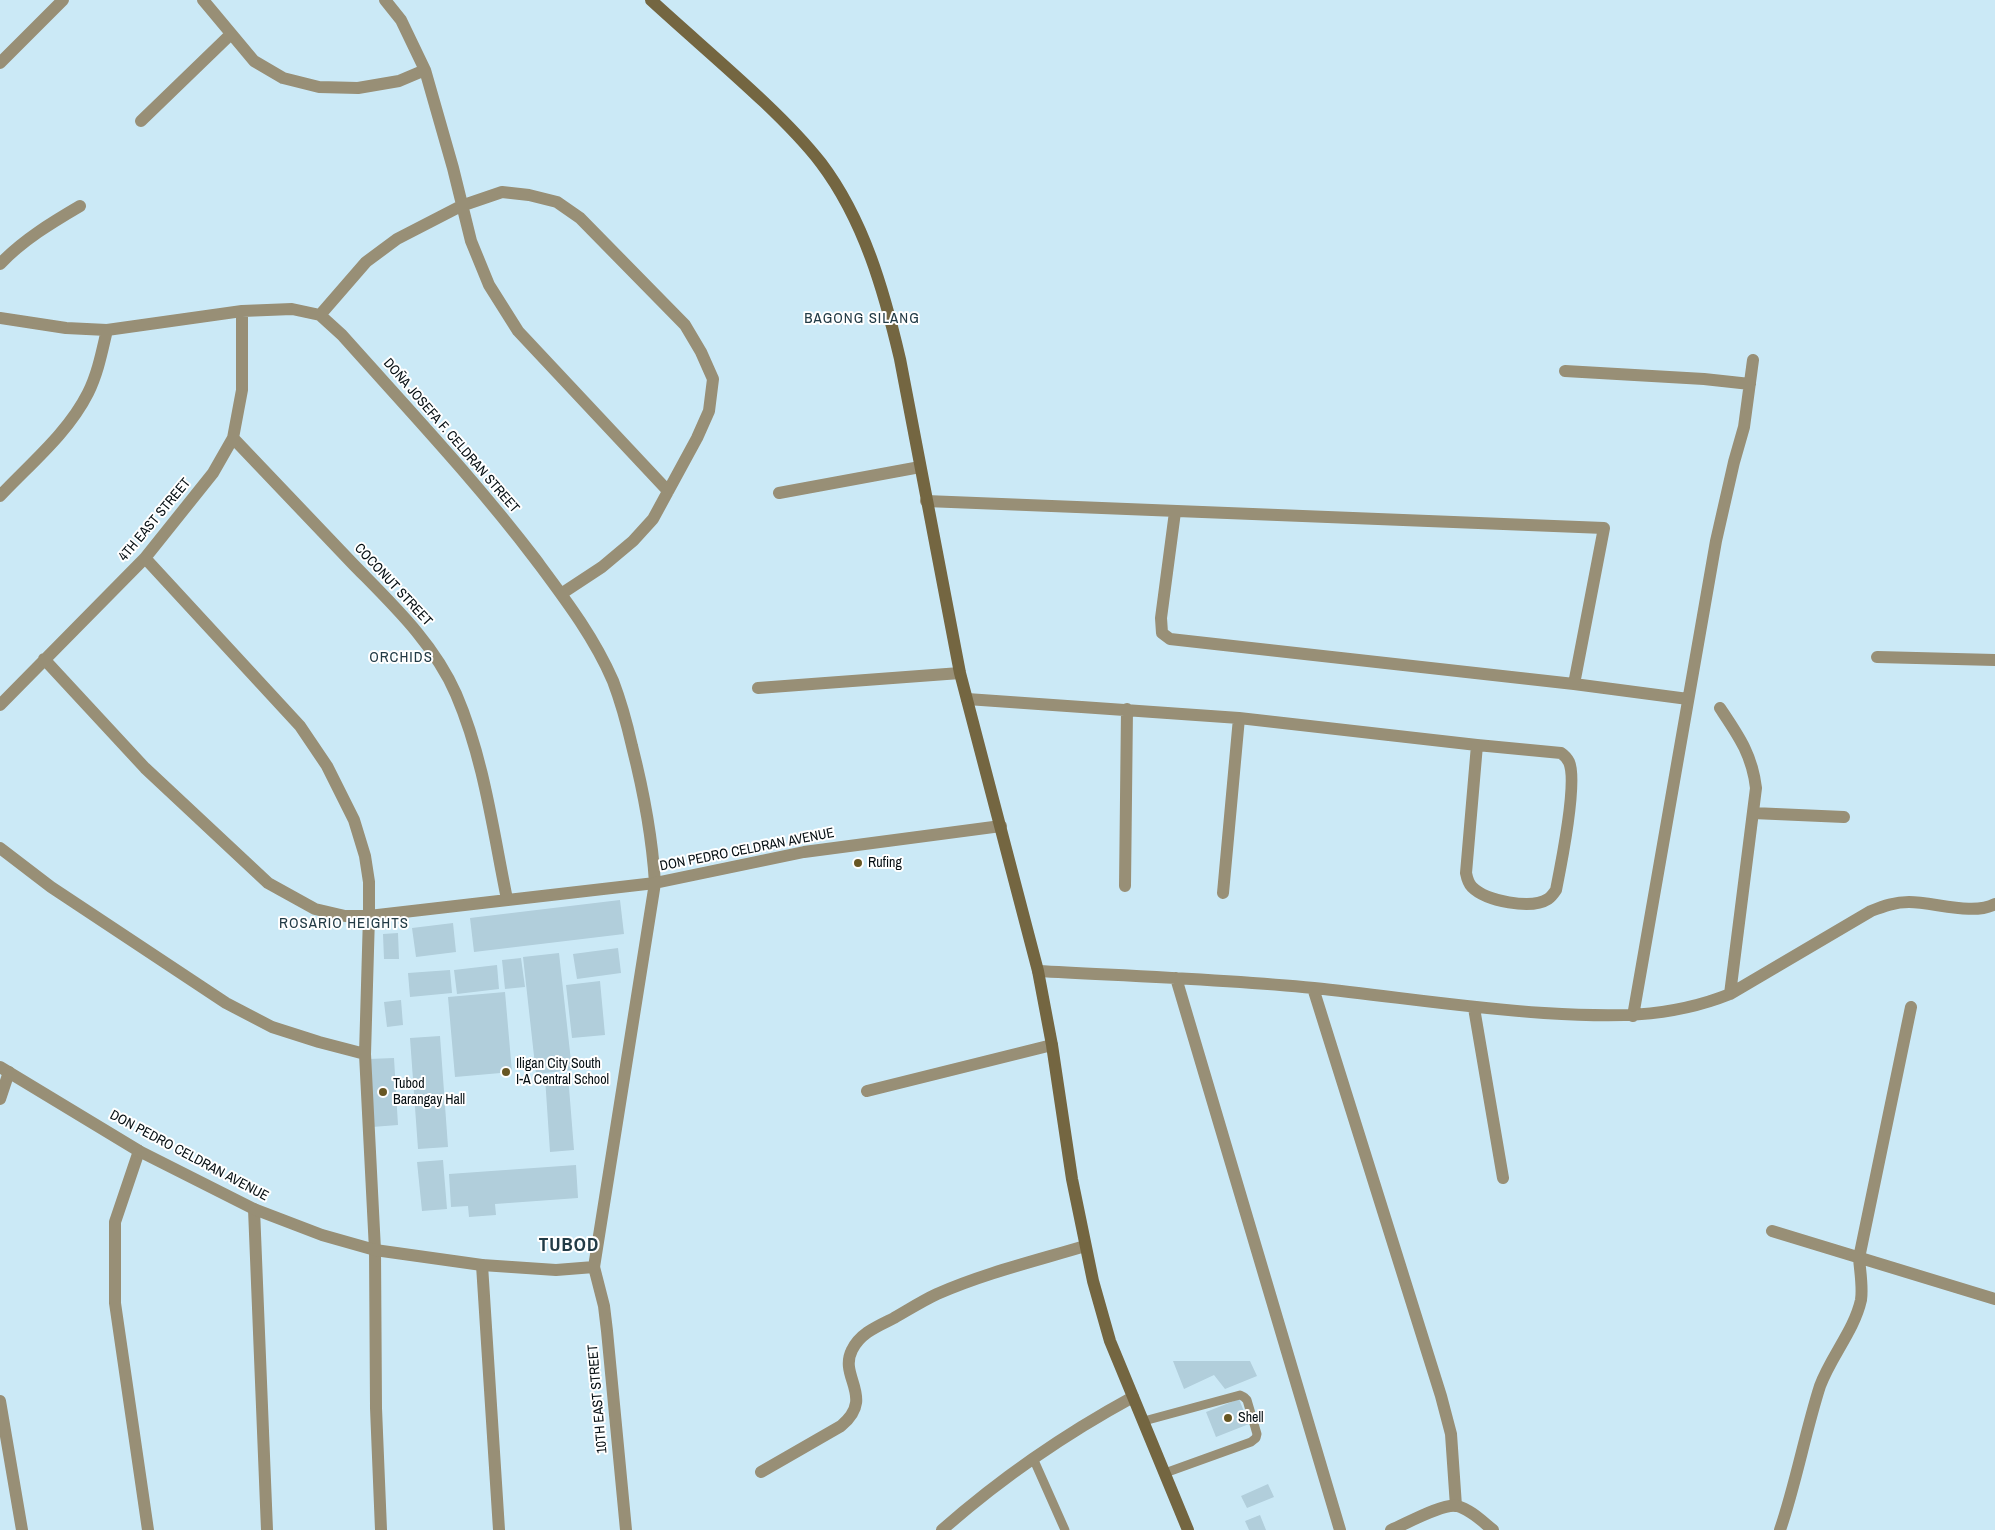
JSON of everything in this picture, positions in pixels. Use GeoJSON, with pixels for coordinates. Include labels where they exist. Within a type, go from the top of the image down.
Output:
{"type":"FeatureCollection","features":[{"type":"Feature","properties":{"kind":"main road"},"geometry":{"type":"LineString","coordinates":[[651,0],[730,70],[792,129],[821,163],[844,197],[874,263],[890,316],[900,359],[960,673],[1038,971],[1052,1045],[1072,1179],[1093,1281],[1110,1341],[1188,1530]]}},
{"type":"Feature","properties":{"kind":"street"},"geometry":{"type":"LineString","coordinates":[[0,63],[63,0]]}},
{"type":"Feature","properties":{"kind":"street"},"geometry":{"type":"LineString","coordinates":[[203,0],[254,61],[283,78],[319,87],[358,88],[399,81],[425,70]]}},
{"type":"Feature","properties":{"kind":"street"},"geometry":{"type":"LineString","coordinates":[[385,0],[402,20],[425,70],[453,168],[471,241],[489,285],[518,331],[668,490]]}},
{"type":"Feature","properties":{"kind":"street"},"geometry":{"type":"LineString","coordinates":[[141,121],[231,34]]}},
{"type":"Feature","properties":{"kind":"street"},"geometry":{"type":"LineString","coordinates":[[0,318],[66,328],[107,330],[242,312],[292,309],[320,315],[366,262],[397,239],[461,206],[502,192],[529,195],[557,202],[580,218],[685,325],[701,352],[712,379],[709,411],[697,438],[653,519],[633,541],[602,566],[561,594]]}},
{"type":"Feature","properties":{"kind":"street"},"geometry":{"type":"LineString","coordinates":[[0,264],[40,230],[80,206]]}},
{"type":"Feature","properties":{"kind":"street","name":"4TH EAST STREET"},"geometry":{"type":"LineString","coordinates":[[0,705],[146,558],[213,473],[233,438],[242,390],[242,312]]}},
{"type":"Feature","properties":{"kind":"street","name":"DOÑA JOSEFA F. CELDRAN STREET"},"geometry":{"type":"LineString","coordinates":[[320,315],[342,335],[502,516],[593,639],[616,691],[645,795],[652,839],[655,883]]}},
{"type":"Feature","properties":{"kind":"street"},"geometry":{"type":"LineString","coordinates":[[0,496],[74,416],[88,393],[100,364],[107,330]]}},
{"type":"Feature","properties":{"kind":"street"},"geometry":{"type":"LineString","coordinates":[[1633,1016],[1716,541],[1744,427],[1753,360]]}},
{"type":"Feature","properties":{"kind":"street"},"geometry":{"type":"LineString","coordinates":[[1565,371],[1704,379],[1750,384]]}},
{"type":"Feature","properties":{"kind":"street","name":"COCONUT STREET"},"geometry":{"type":"LineString","coordinates":[[233,438],[410,623],[437,659],[456,692],[469,727],[479,764],[508,900]]}},
{"type":"Feature","properties":{"kind":"street"},"geometry":{"type":"LineString","coordinates":[[779,493],[920,467]]}},
{"type":"Feature","properties":{"kind":"street"},"geometry":{"type":"LineString","coordinates":[[926,501],[1604,528],[1574,684]]}},
{"type":"Feature","properties":{"kind":"street"},"geometry":{"type":"LineString","coordinates":[[1175,512],[1161,618],[1162,633],[1165,637],[1178,641],[1574,684],[1688,699]]}},
{"type":"Feature","properties":{"kind":"street"},"geometry":{"type":"LineString","coordinates":[[146,558],[300,726],[327,766],[354,820],[365,856],[369,882],[365,1054],[375,1250],[376,1408],[381,1530]]}},
{"type":"Feature","properties":{"kind":"street"},"geometry":{"type":"LineString","coordinates":[[1877,657],[1995,660]]}},
{"type":"Feature","properties":{"kind":"street"},"geometry":{"type":"LineString","coordinates":[[44,659],[145,768],[268,883],[315,909],[345,916],[369,916],[655,883]]}},
{"type":"Feature","properties":{"kind":"street"},"geometry":{"type":"LineString","coordinates":[[758,688],[960,673]]}},
{"type":"Feature","properties":{"kind":"street"},"geometry":{"type":"LineString","coordinates":[[967,699],[1239,718],[1561,753],[1568,761],[1570,770],[1570,799],[1556,890],[1548,899],[1532,904],[1510,902],[1483,896],[1470,886],[1466,873],[1477,745]]}},
{"type":"Feature","properties":{"kind":"street"},"geometry":{"type":"LineString","coordinates":[[1720,708],[1744,744],[1752,763],[1756,788],[1730,994]]}},
{"type":"Feature","properties":{"kind":"street"},"geometry":{"type":"LineString","coordinates":[[1125,886],[1127,709]]}},
{"type":"Feature","properties":{"kind":"street"},"geometry":{"type":"LineString","coordinates":[[1223,893],[1239,718]]}},
{"type":"Feature","properties":{"kind":"street"},"geometry":{"type":"LineString","coordinates":[[1753,813],[1844,817]]}},
{"type":"Feature","properties":{"kind":"street","name":"DON PEDRO CELDRAN AVENUE"},"geometry":{"type":"LineString","coordinates":[[4,1070],[139,1151],[254,1209],[322,1234],[375,1250],[482,1265],[556,1270],[594,1267],[655,883],[804,852],[1001,826]]}},
{"type":"Feature","properties":{"kind":"street"},"geometry":{"type":"LineString","coordinates":[[0,848],[51,887],[226,1003],[272,1026],[319,1042],[365,1054]]}},
{"type":"Feature","properties":{"kind":"street"},"geometry":{"type":"LineString","coordinates":[[1038,971],[1314,988],[1474,1008],[1582,1015],[1633,1016],[1661,1014],[1687,1009],[1706,1004],[1730,994],[1871,911],[1891,903],[1910,902],[1980,909],[1995,904]]}},
{"type":"Feature","properties":{"kind":"street"},"geometry":{"type":"LineString","coordinates":[[1176,978],[1340,1530]]}},
{"type":"Feature","properties":{"kind":"street"},"geometry":{"type":"LineString","coordinates":[[1314,988],[1441,1396],[1451,1434],[1456,1506]]}},
{"type":"Feature","properties":{"kind":"street"},"geometry":{"type":"LineString","coordinates":[[1780,1530],[1820,1386],[1830,1363],[1845,1338],[1861,1299],[1859,1258],[1911,1007]]}},
{"type":"Feature","properties":{"kind":"street"},"geometry":{"type":"LineString","coordinates":[[1474,1008],[1503,1178]]}},
{"type":"Feature","properties":{"kind":"street"},"geometry":{"type":"LineString","coordinates":[[867,1091],[1052,1045]]}},
{"type":"Feature","properties":{"kind":"street"},"geometry":{"type":"LineString","coordinates":[[0,1099],[4,1070]]}},
{"type":"Feature","properties":{"kind":"street"},"geometry":{"type":"LineString","coordinates":[[139,1151],[115,1222],[115,1303],[148,1530]]}},
{"type":"Feature","properties":{"kind":"street"},"geometry":{"type":"LineString","coordinates":[[254,1209],[267,1530]]}},
{"type":"Feature","properties":{"kind":"street"},"geometry":{"type":"LineString","coordinates":[[1772,1231],[1995,1299]]}},
{"type":"Feature","properties":{"kind":"street"},"geometry":{"type":"LineString","coordinates":[[761,1472],[841,1426],[850,1418],[855,1411],[857,1400],[851,1370],[851,1352],[866,1333],[944,1291],[988,1274],[1085,1246]]}},
{"type":"Feature","properties":{"kind":"street"},"geometry":{"type":"LineString","coordinates":[[482,1265],[499,1530]]}},
{"type":"Feature","properties":{"kind":"street","name":"10TH EAST STREET"},"geometry":{"type":"LineString","coordinates":[[594,1267],[604,1306],[626,1530]]}},
{"type":"Feature","properties":{"kind":"street"},"geometry":{"type":"LineString","coordinates":[[942,1530],[968,1507],[1033,1458],[1090,1420],[1133,1397]]}},
{"type":"Feature","properties":{"kind":"street"},"geometry":{"type":"LineString","coordinates":[[0,1401],[22,1530]]}},
{"type":"Feature","properties":{"kind":"street"},"geometry":{"type":"LineString","coordinates":[[1391,1530],[1445,1507],[1456,1506],[1467,1510],[1494,1530]]}},
{"type":"Feature","properties":{"kind":"lane"},"geometry":{"type":"LineString","coordinates":[[1144,1421],[1240,1395],[1244,1396],[1246,1400],[1257,1434],[1256,1438],[1251,1442],[1165,1473]]}},
{"type":"Feature","properties":{"kind":"lane"},"geometry":{"type":"LineString","coordinates":[[1033,1458],[1065,1530]]}},
{"type":"Feature","properties":{"kind":"building"},"geometry":{"type":"Polygon","coordinates":[[[620,900],[624,934],[474,952],[470,918],[620,900]]]}},
{"type":"Feature","properties":{"kind":"building"},"geometry":{"type":"Polygon","coordinates":[[[453,923],[456,952],[416,957],[412,928],[453,923]]]}},
{"type":"Feature","properties":{"kind":"building"},"geometry":{"type":"Polygon","coordinates":[[[398,933],[399,959],[384,959],[383,934],[398,933]]]}},
{"type":"Feature","properties":{"kind":"building"},"geometry":{"type":"Polygon","coordinates":[[[618,948],[621,973],[577,979],[573,954],[618,948]]]}},
{"type":"Feature","properties":{"kind":"building"},"geometry":{"type":"Polygon","coordinates":[[[559,953],[572,1070],[536,1074],[523,957],[559,953]]]}},
{"type":"Feature","properties":{"kind":"building"},"geometry":{"type":"Polygon","coordinates":[[[521,958],[525,987],[505,989],[502,960],[521,958]]]}},
{"type":"Feature","properties":{"kind":"building"},"geometry":{"type":"Polygon","coordinates":[[[497,965],[499,989],[457,994],[454,970],[497,965]]]}},
{"type":"Feature","properties":{"kind":"building"},"geometry":{"type":"Polygon","coordinates":[[[450,970],[452,993],[410,997],[408,973],[450,970]]]}},
{"type":"Feature","properties":{"kind":"building"},"geometry":{"type":"Polygon","coordinates":[[[600,981],[605,1035],[572,1038],[566,985],[600,981]]]}},
{"type":"Feature","properties":{"kind":"building"},"geometry":{"type":"Polygon","coordinates":[[[505,992],[512,1072],[455,1077],[448,997],[505,992]]]}},
{"type":"Feature","properties":{"kind":"building"},"geometry":{"type":"Polygon","coordinates":[[[401,1000],[403,1025],[387,1027],[384,1002],[401,1000]]]}},
{"type":"Feature","properties":{"kind":"building"},"geometry":{"type":"Polygon","coordinates":[[[440,1036],[448,1147],[418,1149],[410,1038],[440,1036]]]}},
{"type":"Feature","properties":{"kind":"building","name":"Tubod Barangay Hall"},"geometry":{"type":"Polygon","coordinates":[[[394,1058],[398,1125],[372,1127],[368,1059],[394,1058]]]}},
{"type":"Feature","properties":{"kind":"building"},"geometry":{"type":"Polygon","coordinates":[[[568,1075],[574,1150],[550,1152],[545,1077],[568,1075]]]}},
{"type":"Feature","properties":{"kind":"building"},"geometry":{"type":"Polygon","coordinates":[[[443,1160],[447,1209],[422,1211],[417,1162],[443,1160]]]}},
{"type":"Feature","properties":{"kind":"building"},"geometry":{"type":"Polygon","coordinates":[[[576,1165],[578,1198],[495,1204],[496,1215],[469,1217],[468,1206],[451,1207],[449,1174],[576,1165]]]}},
{"type":"Feature","properties":{"kind":"building"},"geometry":{"type":"Polygon","coordinates":[[[1173,1361],[1250,1361],[1257,1376],[1225,1389],[1214,1375],[1184,1389],[1173,1361]]]}},
{"type":"Feature","properties":{"kind":"building","name":"Shell"},"geometry":{"type":"Polygon","coordinates":[[[1239,1399],[1249,1424],[1216,1437],[1206,1412],[1239,1399]]]}},
{"type":"Feature","properties":{"kind":"building"},"geometry":{"type":"Polygon","coordinates":[[[1268,1484],[1274,1497],[1247,1508],[1241,1496],[1268,1484]]]}},
{"type":"Feature","properties":{"kind":"building"},"geometry":{"type":"Polygon","coordinates":[[[1260,1515],[1266,1530],[1249,1530],[1245,1521],[1260,1515]]]}},
{"type":"Feature","properties":{"kind":"place","name":"Rufing"},"geometry":{"type":"Point","coordinates":[858,863]}},
{"type":"Feature","properties":{"kind":"place","name":"Iligan City South I-A Central School"},"geometry":{"type":"Point","coordinates":[506,1072]}},
{"type":"Feature","properties":{"kind":"place","name":"Tubod Barangay Hall"},"geometry":{"type":"Point","coordinates":[383,1092]}},
{"type":"Feature","properties":{"kind":"place","name":"Shell"},"geometry":{"type":"Point","coordinates":[1228,1418]}},
{"type":"Feature","properties":{"kind":"district","name":"BAGONG SILANG"},"geometry":{"type":"Point","coordinates":[862,319]}},
{"type":"Feature","properties":{"kind":"district","name":"ORCHIDS"},"geometry":{"type":"Point","coordinates":[401,658]}},
{"type":"Feature","properties":{"kind":"district","name":"ROSARIO HEIGHTS"},"geometry":{"type":"Point","coordinates":[344,924]}},
{"type":"Feature","properties":{"kind":"district","name":"TUBOD"},"geometry":{"type":"Point","coordinates":[569,1246]}}]}
